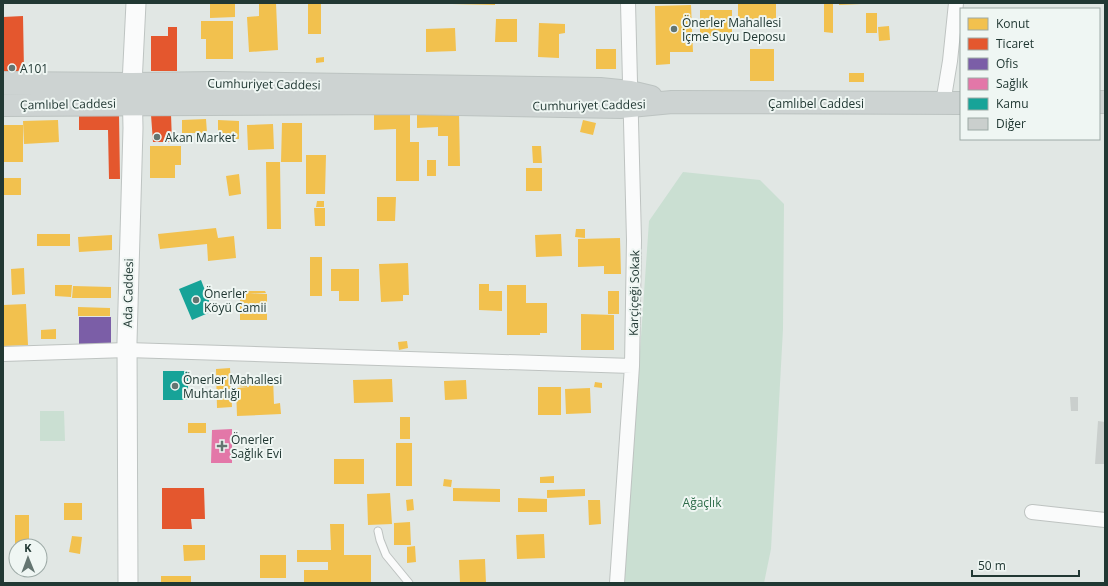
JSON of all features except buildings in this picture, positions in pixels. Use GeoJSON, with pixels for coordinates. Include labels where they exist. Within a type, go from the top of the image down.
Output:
{"type":"FeatureCollection","features":[{"type":"Feature","properties":{"kind":"main road","name":"Ada Caddesi"},"geometry":{"type":"LineString","coordinates":[[128,583],[127,350],[132,94],[136,3]]}},
{"type":"Feature","properties":{"kind":"main road","name":"Çamlıbel Caddesi"},"geometry":{"type":"LineString","coordinates":[[3,83],[132,94]]}},
{"type":"Feature","properties":{"kind":"main road","name":"Çamlıbel Caddesi"},"geometry":{"type":"LineString","coordinates":[[3,105],[132,94]]}},
{"type":"Feature","properties":{"kind":"main road","name":"Cumhuriyet Caddesi"},"geometry":{"type":"LineString","coordinates":[[132,94],[404,103],[631,99],[672,102]]}},
{"type":"Feature","properties":{"kind":"main road","name":"Çamlıbel Caddesi"},"geometry":{"type":"LineString","coordinates":[[672,102],[952,103]]}},
{"type":"Feature","properties":{"kind":"street","name":"Karçiçeği Sokak"},"geometry":{"type":"LineString","coordinates":[[617,583],[632,366],[634,240],[628,3]]}},
{"type":"Feature","properties":{"kind":"street"},"geometry":{"type":"LineString","coordinates":[[952,103],[950,61],[956,3]]}},
{"type":"Feature","properties":{"kind":"street"},"geometry":{"type":"LineString","coordinates":[[3,354],[127,350],[632,366]]}},
{"type":"Feature","properties":{"kind":"street"},"geometry":{"type":"LineString","coordinates":[[1032,512],[1105,520]]}},
{"type":"Feature","properties":{"kind":"lane"},"geometry":{"type":"LineString","coordinates":[[378,531],[386,555],[410,583]]}},
{"type":"Feature","properties":{"kind":"green space","name":"Ağaçlık"},"geometry":{"type":"Polygon","coordinates":[[[683,172],[760,180],[784,204],[783,329],[771,549],[764,583],[624,583],[649,221],[683,172]]]}},
{"type":"Feature","properties":{"kind":"green space"},"geometry":{"type":"Polygon","coordinates":[[[40,411],[64,411],[65,441],[40,441],[40,411]]]}},
{"type":"Feature","properties":{"kind":"place","name":"Önerler Mahallesi İçme Suyu Deposu"},"geometry":{"type":"Point","coordinates":[674,29]}},
{"type":"Feature","properties":{"kind":"place","name":"A101"},"geometry":{"type":"Point","coordinates":[12,68]}},
{"type":"Feature","properties":{"kind":"place","name":"Akan Market"},"geometry":{"type":"Point","coordinates":[157,137]}},
{"type":"Feature","properties":{"kind":"place","name":"Önerler Köyü Camii"},"geometry":{"type":"Point","coordinates":[196,300]}},
{"type":"Feature","properties":{"kind":"place","name":"Önerler Mahallesi Muhtarlığı"},"geometry":{"type":"Point","coordinates":[175,386]}},
{"type":"Feature","properties":{"kind":"place","name":"Önerler Sağlık Evi"},"geometry":{"type":"Point","coordinates":[222,446]}}]}
